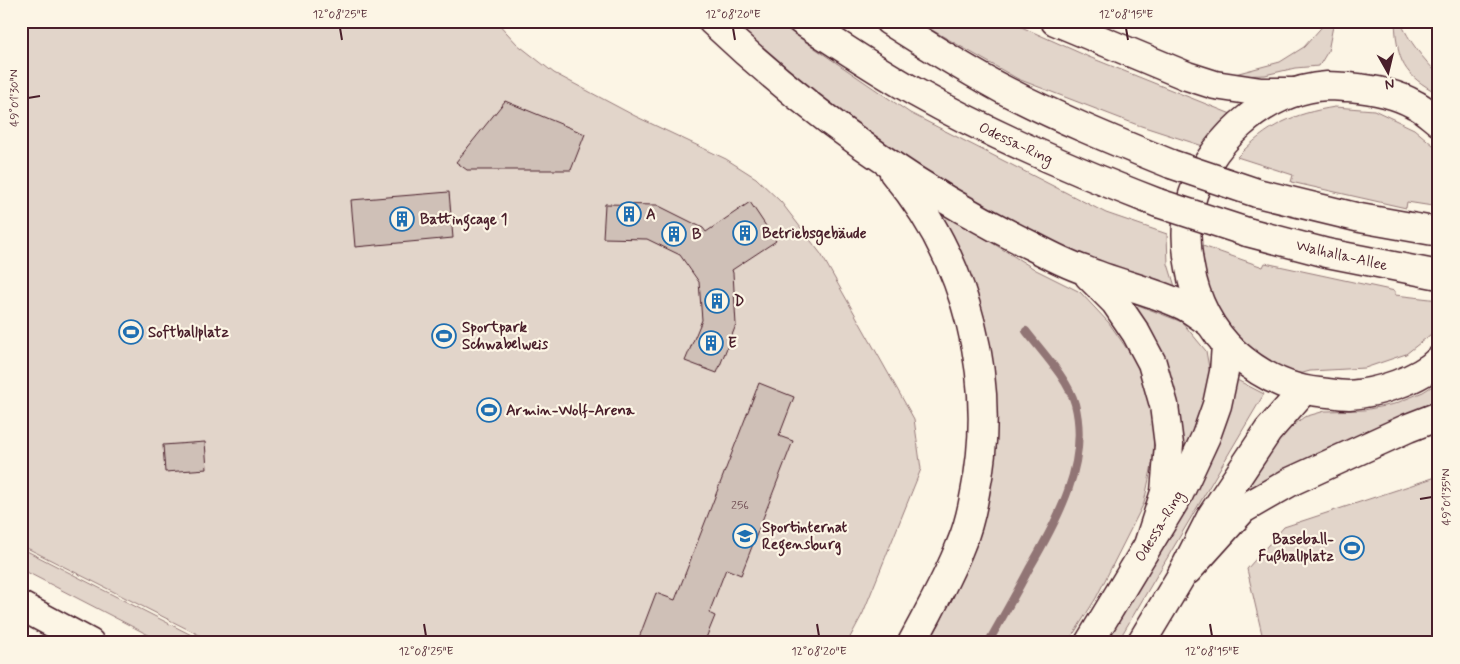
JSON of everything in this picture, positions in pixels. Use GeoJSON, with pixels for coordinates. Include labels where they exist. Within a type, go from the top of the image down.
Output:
{"type":"FeatureCollection","features":[{"type":"Feature","properties":{"kind":"main road"},"geometry":{"type":"LineString","coordinates":[[712,21],[782,82],[880,157],[981,219],[1031,246],[1083,270],[1180,304],[1209,322]]}},
{"type":"Feature","properties":{"kind":"main road","name":"Odessa-Ring"},"geometry":{"type":"LineString","coordinates":[[802,21],[914,92],[985,129],[1084,175],[1158,203],[1247,232]]}},
{"type":"Feature","properties":{"kind":"main road"},"geometry":{"type":"LineString","coordinates":[[889,21],[1004,90],[1097,134],[1171,164],[1258,193],[1360,218],[1439,232]]}},
{"type":"Feature","properties":{"kind":"main road"},"geometry":{"type":"LineString","coordinates":[[1055,21],[1187,76],[1215,85],[1261,92],[1295,92],[1326,86],[1373,89],[1414,104],[1439,122]]}},
{"type":"Feature","properties":{"kind":"main road"},"geometry":{"type":"LineString","coordinates":[[1295,92],[1258,110],[1228,135],[1204,168],[1190,205],[1186,245],[1192,285],[1209,322],[1226,344],[1248,365],[1274,380],[1302,390],[1348,395],[1393,386],[1437,364]]}},
{"type":"Feature","properties":{"kind":"main road"},"geometry":{"type":"LineString","coordinates":[[880,157],[922,210],[939,240],[965,302],[980,370],[982,441],[978,476],[969,519],[962,544],[912,643]]}},
{"type":"Feature","properties":{"kind":"main road","name":"Walhalla-Allee"},"geometry":{"type":"LineString","coordinates":[[1247,232],[1327,253],[1439,275]]}},
{"type":"Feature","properties":{"kind":"main road"},"geometry":{"type":"LineString","coordinates":[[1083,270],[1115,302],[1136,333],[1152,363],[1164,405],[1169,445],[1166,492],[1149,542]]}},
{"type":"Feature","properties":{"kind":"main road","name":"Odessa-Ring"},"geometry":{"type":"LineString","coordinates":[[1088,643],[1179,494],[1206,436],[1217,405],[1224,372],[1226,344]]}},
{"type":"Feature","properties":{"kind":"main road"},"geometry":{"type":"LineString","coordinates":[[1141,643],[1180,578],[1212,515],[1268,431],[1302,390]]}},
{"type":"Feature","properties":{"kind":"main road"},"geometry":{"type":"LineString","coordinates":[[1180,578],[1243,509],[1292,481],[1408,428],[1439,416]]}},
{"type":"Feature","properties":{"kind":"main road"},"geometry":{"type":"LineString","coordinates":[[21,606],[90,643]]}},
{"type":"Feature","properties":{"kind":"shaded area","name":"Sportpark Schwabelweis"},"geometry":{"type":"Polygon","coordinates":[[[21,21],[496,21],[517,44],[554,73],[635,116],[726,159],[756,178],[781,202],[821,254],[914,419],[921,469],[863,613],[847,643],[215,643],[21,545],[21,21]]]}},
{"type":"Feature","properties":{"kind":"shaded area"},"geometry":{"type":"Polygon","coordinates":[[[731,21],[775,21],[910,113],[1106,213],[1167,234],[1168,264],[1177,293],[1126,276],[1001,220],[892,150],[773,60],[731,21]]]}},
{"type":"Feature","properties":{"kind":"shaded area"},"geometry":{"type":"Polygon","coordinates":[[[916,21],[1008,21],[1089,57],[1241,118],[1209,148],[1135,124],[1018,79],[916,21]]]}},
{"type":"Feature","properties":{"kind":"shaded area"},"geometry":{"type":"Polygon","coordinates":[[[1327,21],[1334,21],[1328,51],[1319,66],[1295,68],[1265,75],[1235,76],[1235,74],[1280,62],[1304,47],[1327,21]]]}},
{"type":"Feature","properties":{"kind":"shaded area"},"geometry":{"type":"Polygon","coordinates":[[[1395,21],[1400,21],[1417,50],[1439,75],[1439,94],[1417,80],[1404,65],[1400,57],[1395,21]]]}},
{"type":"Feature","properties":{"kind":"shaded area"},"geometry":{"type":"Polygon","coordinates":[[[1335,107],[1374,110],[1414,129],[1439,150],[1439,207],[1407,202],[1406,208],[1291,182],[1293,175],[1237,157],[1259,137],[1281,123],[1306,113],[1335,107]]]}},
{"type":"Feature","properties":{"kind":"shaded area"},"geometry":{"type":"Polygon","coordinates":[[[920,198],[1036,270],[1080,292],[1109,323],[1134,359],[1149,393],[1154,428],[1153,460],[1144,503],[1096,598],[1068,643],[928,643],[939,625],[971,558],[991,479],[996,411],[920,198]]]}},
{"type":"Feature","properties":{"kind":"shaded area"},"geometry":{"type":"Polygon","coordinates":[[[1197,244],[1263,267],[1265,263],[1395,291],[1395,295],[1439,300],[1439,325],[1435,331],[1406,354],[1365,368],[1310,371],[1289,377],[1244,351],[1208,298],[1197,244]]]}},
{"type":"Feature","properties":{"kind":"shaded area"},"geometry":{"type":"Polygon","coordinates":[[[1120,298],[1182,322],[1206,351],[1211,379],[1201,417],[1176,474],[1120,298]]]}},
{"type":"Feature","properties":{"kind":"shaded area"},"geometry":{"type":"Polygon","coordinates":[[[1237,380],[1264,394],[1117,643],[1104,643],[1228,408],[1237,380]]]}},
{"type":"Feature","properties":{"kind":"shaded area"},"geometry":{"type":"Polygon","coordinates":[[[1439,382],[1439,407],[1242,491],[1272,442],[1304,417],[1325,411],[1364,410],[1394,404],[1423,392],[1439,382]]]}},
{"type":"Feature","properties":{"kind":"shaded area","name":"Baseball- Fußballplatz"},"geometry":{"type":"Polygon","coordinates":[[[1439,476],[1439,643],[1264,643],[1247,569],[1284,527],[1439,476]]]}},
{"type":"Feature","properties":{"kind":"shaded area"},"geometry":{"type":"Polygon","coordinates":[[[21,548],[207,643],[164,643],[21,569],[21,548]]]}},
{"type":"Feature","properties":{"kind":"building"},"geometry":{"type":"Polygon","coordinates":[[[505,101],[585,134],[571,170],[467,170],[456,162],[505,101]]]}},
{"type":"Feature","properties":{"kind":"building","name":"Battingcage 1"},"geometry":{"type":"Polygon","coordinates":[[[449,192],[453,238],[355,247],[351,200],[449,192]]]}},
{"type":"Feature","properties":{"kind":"building"},"geometry":{"type":"Polygon","coordinates":[[[750,202],[776,241],[732,270],[736,325],[717,373],[685,361],[702,320],[699,282],[680,255],[647,239],[603,238],[605,204],[657,205],[703,228],[706,232],[750,202]]]}},
{"type":"Feature","properties":{"kind":"building"},"geometry":{"type":"Polygon","coordinates":[[[759,383],[794,397],[779,436],[793,441],[741,575],[726,569],[709,613],[715,616],[704,643],[637,643],[656,593],[675,600],[759,383]]]}},
{"type":"Feature","properties":{"kind":"building"},"geometry":{"type":"Polygon","coordinates":[[[205,442],[207,469],[165,472],[163,445],[205,442]]]}},
{"type":"Feature","properties":{"kind":"waterway"},"geometry":{"type":"LineString","coordinates":[[988,643],[1040,551],[1060,511],[1068,490],[1078,448],[1078,426],[1072,395],[1054,366],[1026,331]]}},
{"type":"Feature","properties":{"kind":"place","name":"A"},"geometry":{"type":"Point","coordinates":[629,214]}},
{"type":"Feature","properties":{"kind":"place","name":"Battingcage 1"},"geometry":{"type":"Point","coordinates":[402,219]}},
{"type":"Feature","properties":{"kind":"place","name":"Betriebsgebäude"},"geometry":{"type":"Point","coordinates":[745,233]}},
{"type":"Feature","properties":{"kind":"place","name":"B"},"geometry":{"type":"Point","coordinates":[674,234]}},
{"type":"Feature","properties":{"kind":"place","name":"D"},"geometry":{"type":"Point","coordinates":[717,301]}},
{"type":"Feature","properties":{"kind":"place","name":"Softballplatz"},"geometry":{"type":"Point","coordinates":[131,332]}},
{"type":"Feature","properties":{"kind":"place","name":"Sportpark Schwabelweis"},"geometry":{"type":"Point","coordinates":[444,336]}},
{"type":"Feature","properties":{"kind":"place","name":"E"},"geometry":{"type":"Point","coordinates":[711,343]}},
{"type":"Feature","properties":{"kind":"place","name":"Armin-Wolf-Arena"},"geometry":{"type":"Point","coordinates":[489,410]}},
{"type":"Feature","properties":{"kind":"place","name":"Sportinternat Regensburg"},"geometry":{"type":"Point","coordinates":[745,536]}},
{"type":"Feature","properties":{"kind":"place","name":"Baseball- Fußballplatz"},"geometry":{"type":"Point","coordinates":[1352,548]}}]}
